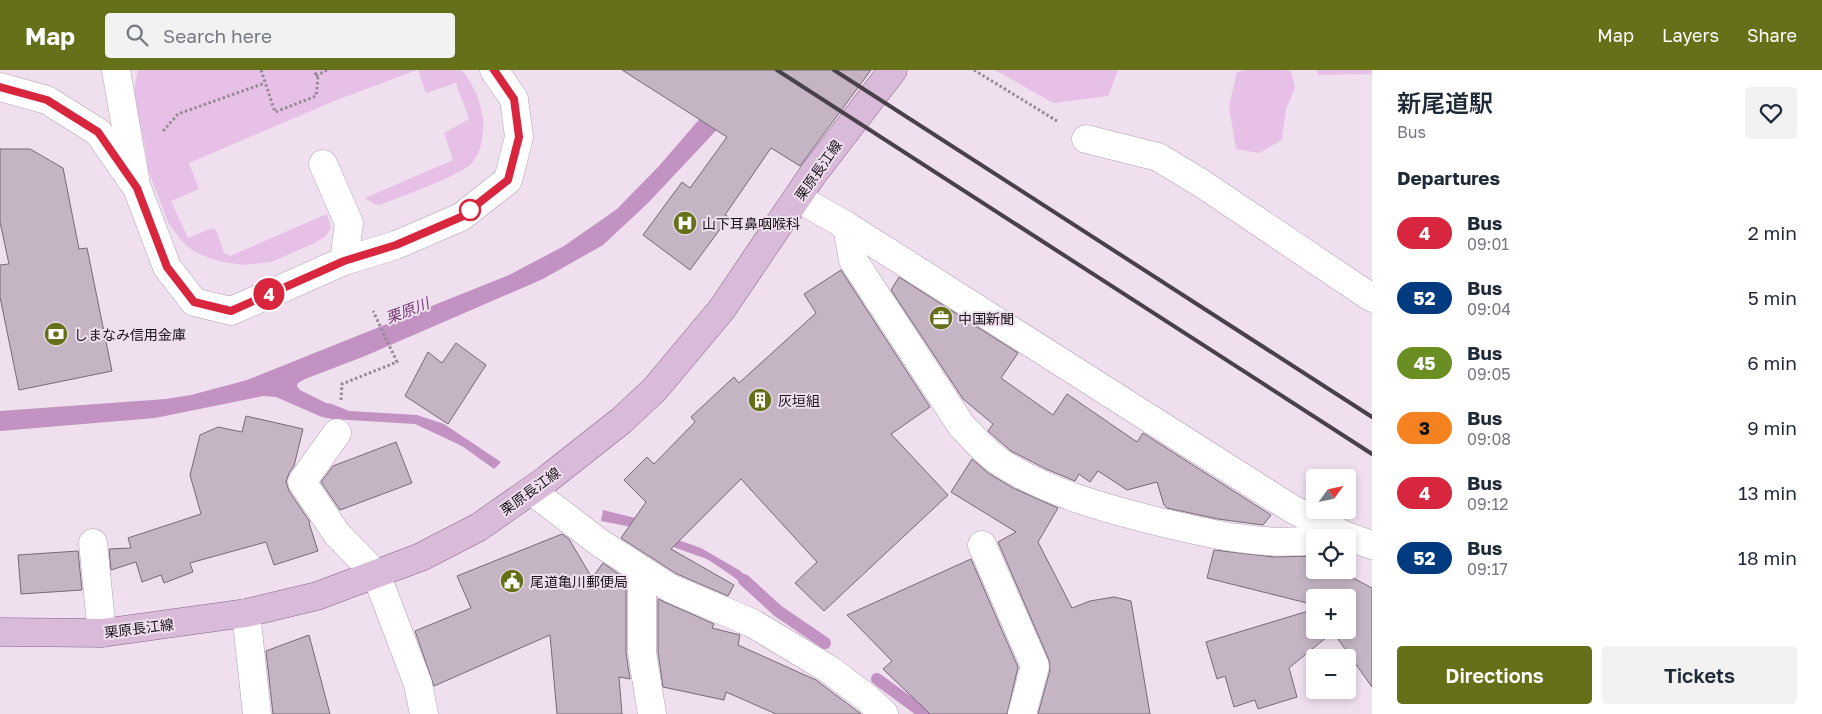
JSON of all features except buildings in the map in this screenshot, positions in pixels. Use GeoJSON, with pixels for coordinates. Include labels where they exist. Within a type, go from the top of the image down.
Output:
{"type":"FeatureCollection","features":[{"type":"Feature","properties":{"kind":"main road","name":"栗原長江線"},"geometry":{"type":"LineString","coordinates":[[0,632],[102,633],[246,613],[317,596],[421,558],[479,527],[532,491],[622,420],[655,389],[722,309],[813,174],[893,70]]}},
{"type":"Feature","properties":{"kind":"street"},"geometry":{"type":"LineString","coordinates":[[116,70],[137,188],[167,267],[194,302],[231,311],[344,261],[396,245],[461,217],[508,180],[519,137],[516,108],[514,99],[494,70]]}},
{"type":"Feature","properties":{"kind":"street"},"geometry":{"type":"LineString","coordinates":[[0,87],[47,100],[98,132],[137,188]]}},
{"type":"Feature","properties":{"kind":"street"},"geometry":{"type":"LineString","coordinates":[[1086,140],[1158,157],[1202,183],[1372,298]]}},
{"type":"Feature","properties":{"kind":"street"},"geometry":{"type":"LineString","coordinates":[[323,164],[349,223],[374,252]]}},
{"type":"Feature","properties":{"kind":"street"},"geometry":{"type":"LineString","coordinates":[[798,198],[847,226],[1326,529]]}},
{"type":"Feature","properties":{"kind":"street"},"geometry":{"type":"LineString","coordinates":[[344,261],[349,223]]}},
{"type":"Feature","properties":{"kind":"street"},"geometry":{"type":"LineString","coordinates":[[847,226],[852,260],[955,417],[980,446],[1003,464],[1047,487],[1117,511],[1201,532],[1266,541],[1306,540]]}},
{"type":"Feature","properties":{"kind":"street"},"geometry":{"type":"LineString","coordinates":[[337,433],[302,482],[337,534],[376,574],[418,684],[424,714]]}},
{"type":"Feature","properties":{"kind":"street"},"geometry":{"type":"LineString","coordinates":[[532,491],[600,543],[670,588],[752,623],[830,670],[867,698],[884,714]]}},
{"type":"Feature","properties":{"kind":"street"},"geometry":{"type":"LineString","coordinates":[[1356,541],[1372,545]]}},
{"type":"Feature","properties":{"kind":"street"},"geometry":{"type":"LineString","coordinates":[[93,543],[102,633]]}},
{"type":"Feature","properties":{"kind":"street"},"geometry":{"type":"LineString","coordinates":[[982,546],[1035,666],[1022,714]]}},
{"type":"Feature","properties":{"kind":"street"},"geometry":{"type":"LineString","coordinates":[[642,570],[642,653],[652,714]]}},
{"type":"Feature","properties":{"kind":"street"},"geometry":{"type":"LineString","coordinates":[[246,613],[257,714]]}},
{"type":"Feature","properties":{"kind":"path"},"geometry":{"type":"LineString","coordinates":[[261,70],[276,112],[316,96],[318,79],[314,70]]}},
{"type":"Feature","properties":{"kind":"path"},"geometry":{"type":"LineString","coordinates":[[316,76],[327,70]]}},
{"type":"Feature","properties":{"kind":"path"},"geometry":{"type":"LineString","coordinates":[[974,70],[1086,140]]}},
{"type":"Feature","properties":{"kind":"path"},"geometry":{"type":"LineString","coordinates":[[159,137],[178,114],[265,84]]}},
{"type":"Feature","properties":{"kind":"path"},"geometry":{"type":"LineString","coordinates":[[341,403],[342,384],[397,362],[374,311]]}},
{"type":"Feature","properties":{"kind":"shaded area"},"geometry":{"type":"Polygon","coordinates":[[[138,70],[417,70],[334,101],[189,163],[199,189],[171,201],[188,238],[212,228],[216,230],[224,253],[230,256],[327,214],[331,228],[326,236],[315,243],[271,262],[243,265],[209,258],[193,251],[181,240],[169,224],[148,170],[142,132],[137,123],[133,96],[138,70]]]}},
{"type":"Feature","properties":{"kind":"shaded area"},"geometry":{"type":"Polygon","coordinates":[[[418,70],[461,70],[476,93],[482,112],[482,142],[472,163],[455,174],[380,205],[374,204],[365,198],[453,160],[444,133],[469,119],[456,83],[426,93],[418,70]]]}},
{"type":"Feature","properties":{"kind":"shaded area"},"geometry":{"type":"Polygon","coordinates":[[[995,70],[1118,70],[1108,96],[1053,103],[995,70]]]}},
{"type":"Feature","properties":{"kind":"shaded area"},"geometry":{"type":"Polygon","coordinates":[[[1246,70],[1291,71],[1295,88],[1286,109],[1282,140],[1259,153],[1236,149],[1229,107],[1237,72],[1246,70]]]}},
{"type":"Feature","properties":{"kind":"shaded area"},"geometry":{"type":"Polygon","coordinates":[[[1317,70],[1372,70],[1372,74],[1318,75],[1317,70]]]}},
{"type":"Feature","properties":{"kind":"shaded area"},"geometry":{"type":"Polygon","coordinates":[[[709,108],[727,119],[648,203],[603,245],[543,279],[298,383],[297,386],[300,390],[326,403],[349,411],[417,415],[444,424],[501,462],[494,469],[462,446],[415,424],[322,417],[276,397],[263,396],[155,418],[0,431],[0,411],[166,399],[191,395],[247,380],[509,275],[564,246],[617,209],[659,166],[709,108]]]}},
{"type":"Feature","properties":{"kind":"shaded area"},"geometry":{"type":"Polygon","coordinates":[[[603,510],[647,521],[678,540],[701,548],[739,570],[760,588],[755,594],[707,559],[676,548],[647,530],[601,521],[603,510]]]}},
{"type":"Feature","properties":{"kind":"waterway"},"geometry":{"type":"LineString","coordinates":[[744,580],[778,611],[825,643]]}},
{"type":"Feature","properties":{"kind":"waterway"},"geometry":{"type":"LineString","coordinates":[[877,679],[925,714]]}},
{"type":"Feature","properties":{"kind":"railway"},"geometry":{"type":"LineString","coordinates":[[777,70],[1372,454]]}},
{"type":"Feature","properties":{"kind":"railway"},"geometry":{"type":"LineString","coordinates":[[834,70],[1372,417]]}},
{"type":"Feature","properties":{"kind":"bus line","name":"4"},"geometry":{"type":"LineString","coordinates":[[0,87],[47,100],[98,132],[137,188],[167,267],[194,302],[231,311],[344,261],[396,245],[461,217],[508,180],[519,137],[514,99],[494,70]]}},
{"type":"Feature","properties":{"kind":"place","name":"山下耳鼻咽喉科"},"geometry":{"type":"Point","coordinates":[685,223]}},
{"type":"Feature","properties":{"kind":"place","name":"中国新聞"},"geometry":{"type":"Point","coordinates":[941,318]}},
{"type":"Feature","properties":{"kind":"place","name":"しまなみ信用金庫"},"geometry":{"type":"Point","coordinates":[56,334]}},
{"type":"Feature","properties":{"kind":"place","name":"灰垣組"},"geometry":{"type":"Point","coordinates":[760,400]}},
{"type":"Feature","properties":{"kind":"place","name":"尾道亀川郵便局"},"geometry":{"type":"Point","coordinates":[512,581]}},
{"type":"Feature","properties":{"kind":"water label","name":"栗原川"},"geometry":{"type":"Point","coordinates":[407,310]}}]}
